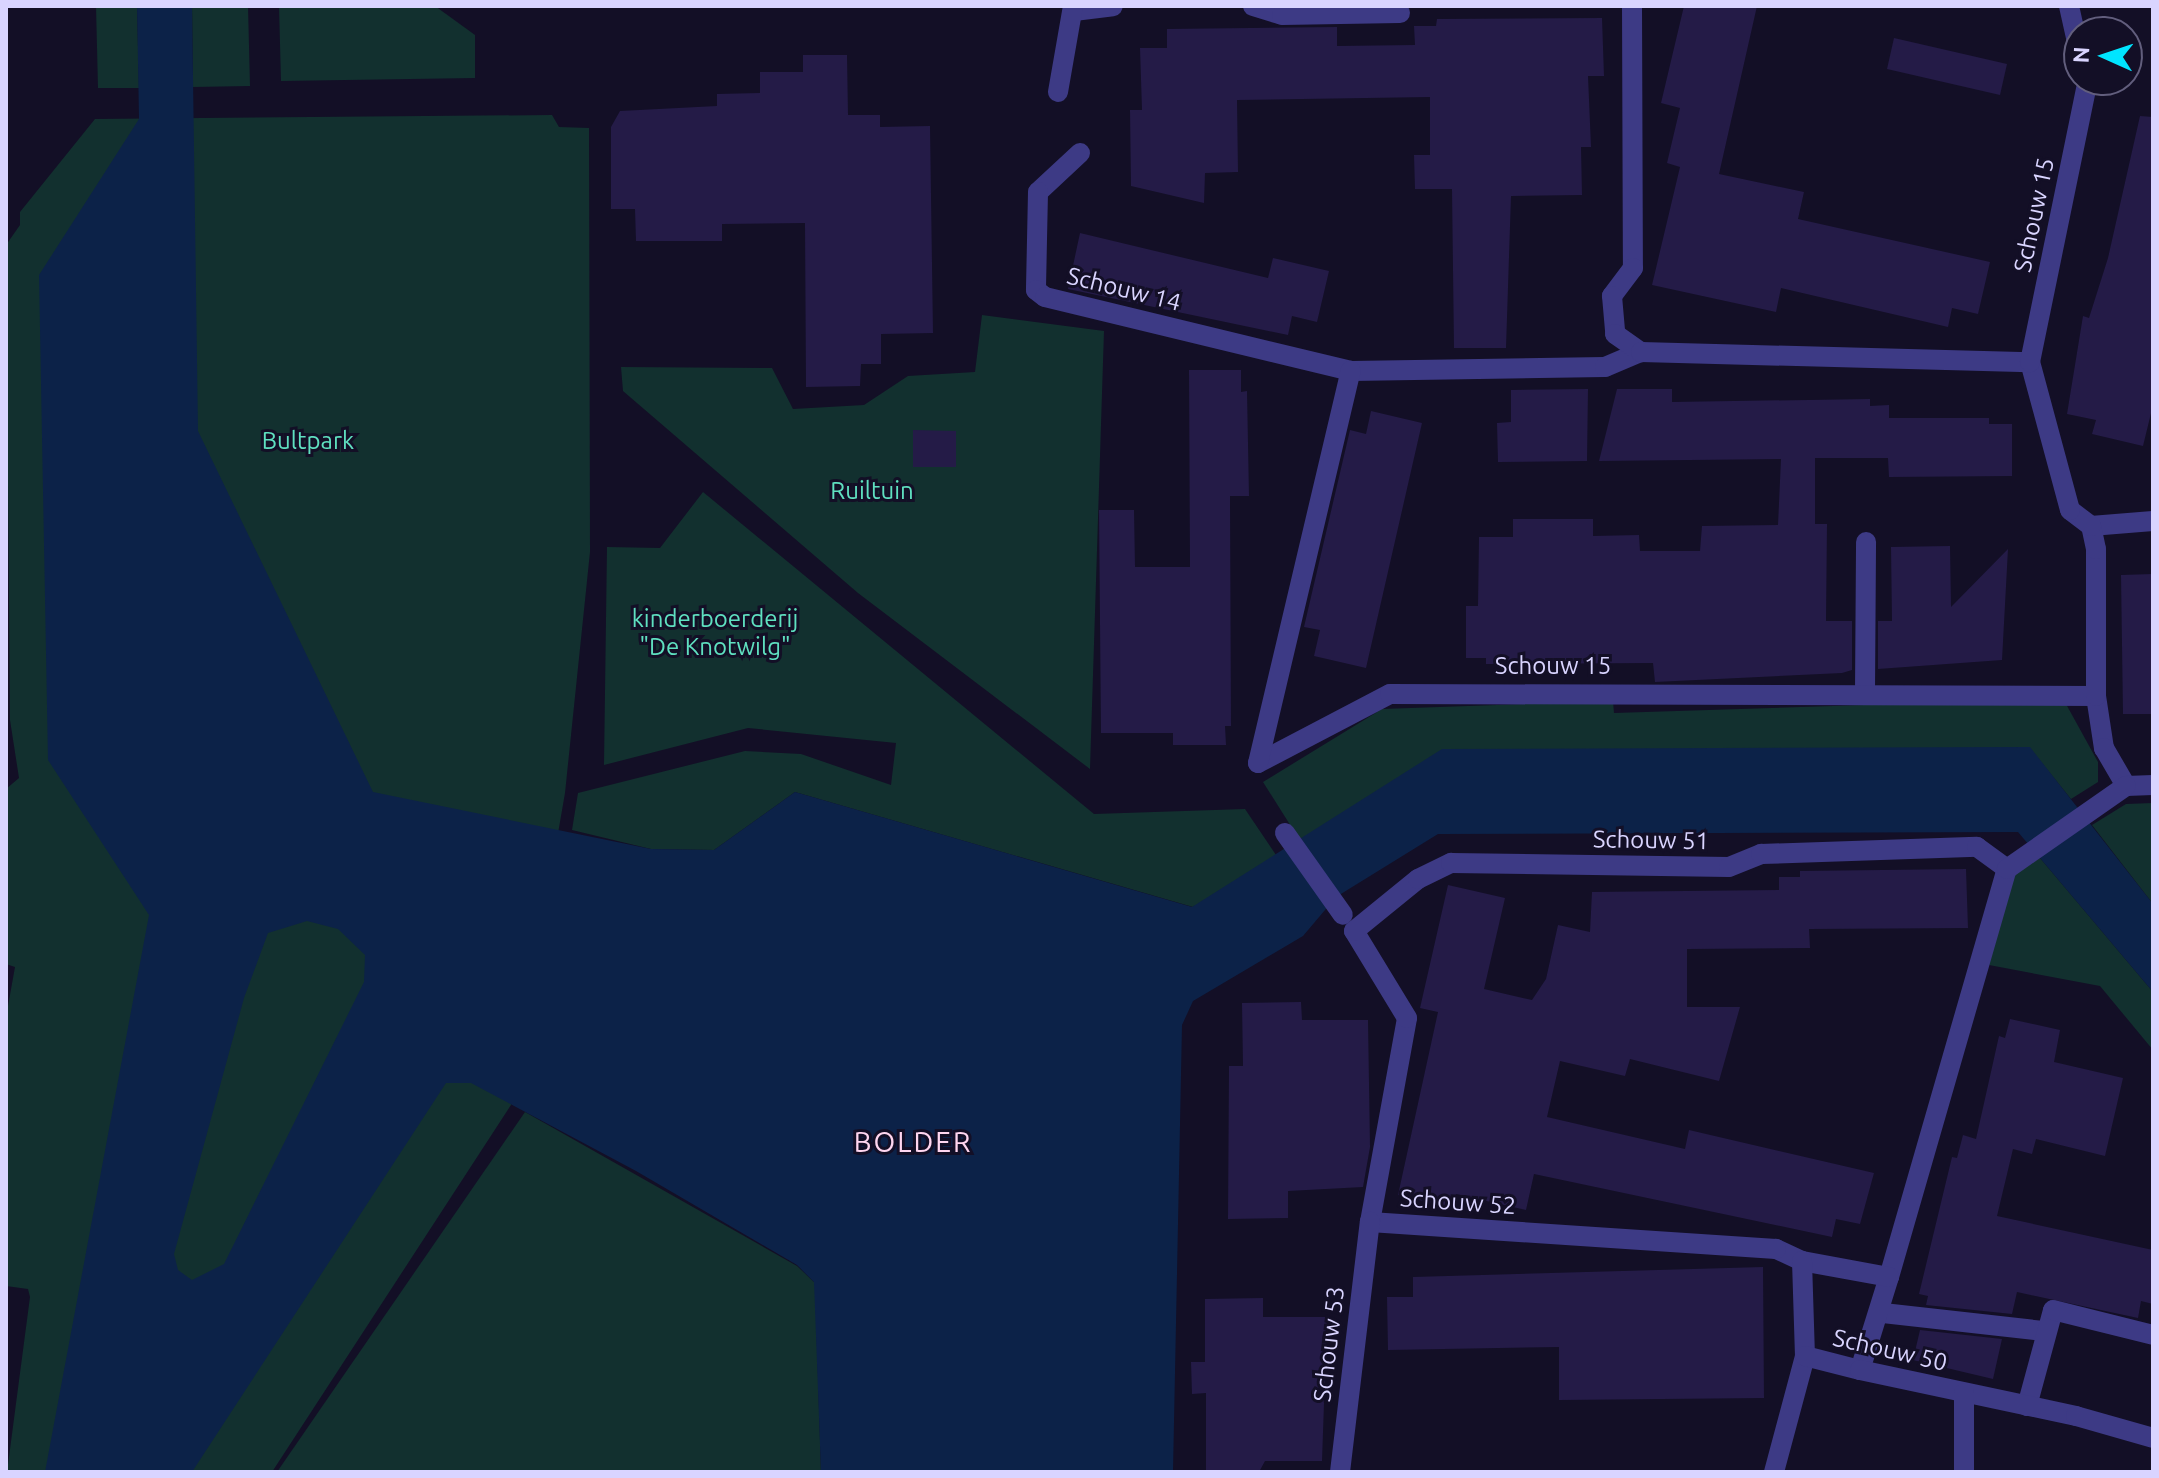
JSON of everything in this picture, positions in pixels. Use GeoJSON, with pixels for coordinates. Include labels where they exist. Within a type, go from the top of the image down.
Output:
{"type":"FeatureCollection","features":[{"type":"Feature","properties":{"kind":"street"},"geometry":{"type":"LineString","coordinates":[[1058,92],[1074,8],[1113,6]]}},
{"type":"Feature","properties":{"kind":"street"},"geometry":{"type":"LineString","coordinates":[[1253,6],[1282,15],[1400,13]]}},
{"type":"Feature","properties":{"kind":"street"},"geometry":{"type":"LineString","coordinates":[[1632,6],[1633,268],[1612,296],[1615,334],[1641,352]]}},
{"type":"Feature","properties":{"kind":"street","name":"Schouw 15"},"geometry":{"type":"LineString","coordinates":[[2085,96],[2030,362],[2070,510],[2091,526]]}},
{"type":"Feature","properties":{"kind":"street","name":"Schouw 14"},"geometry":{"type":"LineString","coordinates":[[1080,153],[1038,192],[1036,290],[1045,297],[1351,371],[1605,367],[1641,352],[2030,362]]}},
{"type":"Feature","properties":{"kind":"street","name":"Schouw 15"},"geometry":{"type":"LineString","coordinates":[[1351,371],[1258,763],[1390,694],[1865,691],[2096,696]]}},
{"type":"Feature","properties":{"kind":"street"},"geometry":{"type":"LineString","coordinates":[[2126,786],[2104,748],[2096,696],[2091,526],[2153,521]]}},
{"type":"Feature","properties":{"kind":"street"},"geometry":{"type":"LineString","coordinates":[[1865,691],[1866,542]]}},
{"type":"Feature","properties":{"kind":"street"},"geometry":{"type":"LineString","coordinates":[[1860,1370],[1883,1313],[1889,1277],[2015,863],[2101,800],[2126,786],[2153,785]]}},
{"type":"Feature","properties":{"kind":"street","name":"Schouw 52"},"geometry":{"type":"LineString","coordinates":[[1285,833],[1348,923],[1407,1018],[1370,1222],[1776,1249],[1802,1261],[1889,1277]]}},
{"type":"Feature","properties":{"kind":"street","name":"Schouw 51"},"geometry":{"type":"LineString","coordinates":[[1348,923],[1418,879],[1451,863],[1729,867],[1761,854],[1977,847],[2015,863]]}},
{"type":"Feature","properties":{"kind":"street","name":"Schouw 53"},"geometry":{"type":"LineString","coordinates":[[1340,1472],[1370,1222]]}},
{"type":"Feature","properties":{"kind":"street"},"geometry":{"type":"LineString","coordinates":[[1774,1472],[1805,1356],[1802,1261]]}},
{"type":"Feature","properties":{"kind":"street"},"geometry":{"type":"LineString","coordinates":[[2027,1406],[2043,1331],[2053,1310],[2153,1335]]}},
{"type":"Feature","properties":{"kind":"street","name":"Schouw 50"},"geometry":{"type":"LineString","coordinates":[[1883,1313],[2043,1331]]}},
{"type":"Feature","properties":{"kind":"street","name":"Schouw 50"},"geometry":{"type":"LineString","coordinates":[[1805,1356],[2153,1438]]}},
{"type":"Feature","properties":{"kind":"street","name":"Schouw 50"},"geometry":{"type":"LineString","coordinates":[[1964,1393],[1964,1472]]}},
{"type":"Feature","properties":{"kind":"green space"},"geometry":{"type":"Polygon","coordinates":[[[96,6],[137,6],[139,88],[98,88],[96,6]]]}},
{"type":"Feature","properties":{"kind":"green space"},"geometry":{"type":"Polygon","coordinates":[[[192,6],[248,6],[250,86],[193,87],[192,6]]]}},
{"type":"Feature","properties":{"kind":"green space"},"geometry":{"type":"Polygon","coordinates":[[[279,6],[435,6],[475,35],[475,78],[281,81],[279,6]]]}},
{"type":"Feature","properties":{"kind":"green space","name":"Bultpark"},"geometry":{"type":"Polygon","coordinates":[[[552,115],[559,127],[589,128],[590,552],[565,793],[511,1105],[272,1472],[7,1472],[30,1297],[28,1289],[6,1286],[6,1017],[15,967],[6,964],[6,789],[19,778],[10,720],[6,245],[20,225],[20,212],[95,119],[552,115]]]}},
{"type":"Feature","properties":{"kind":"green space","name":"Ruiltuin"},"geometry":{"type":"Polygon","coordinates":[[[982,315],[1104,331],[1090,769],[858,593],[623,391],[621,367],[772,368],[793,409],[864,405],[908,376],[975,372],[982,315]]]}},
{"type":"Feature","properties":{"kind":"green space","name":"kinderboerderij \"De Knotwilg\""},"geometry":{"type":"Polygon","coordinates":[[[703,492],[1094,814],[1245,809],[1276,855],[1193,907],[795,792],[714,850],[651,849],[572,830],[578,793],[745,751],[801,754],[891,785],[896,743],[748,728],[604,765],[607,547],[660,548],[703,492]]]}},
{"type":"Feature","properties":{"kind":"green space"},"geometry":{"type":"Polygon","coordinates":[[[1613,701],[1614,713],[1990,701],[2066,704],[2098,762],[2098,782],[2071,799],[2029,747],[1299,839],[1263,782],[1382,709],[1613,701]]]}},
{"type":"Feature","properties":{"kind":"green space"},"geometry":{"type":"Polygon","coordinates":[[[2153,803],[2153,904],[2092,825],[2126,804],[2153,803]]]}},
{"type":"Feature","properties":{"kind":"green space"},"geometry":{"type":"Polygon","coordinates":[[[2040,858],[2153,992],[2153,1050],[2100,986],[1989,965],[2012,875],[2040,858]]]}},
{"type":"Feature","properties":{"kind":"green space"},"geometry":{"type":"Polygon","coordinates":[[[525,1112],[797,1266],[815,1283],[821,1472],[277,1472],[525,1112]]]}},
{"type":"Feature","properties":{"kind":"water"},"geometry":{"type":"Polygon","coordinates":[[[137,6],[192,6],[198,431],[373,792],[651,849],[714,850],[795,792],[1192,907],[1442,749],[2030,747],[2153,904],[2153,992],[2018,832],[1438,834],[1336,897],[1303,936],[1193,1001],[1182,1025],[1173,1472],[821,1472],[814,1282],[797,1265],[636,1171],[471,1083],[446,1083],[192,1472],[45,1472],[149,915],[48,760],[39,275],[139,119],[137,6]],[[307,921],[268,933],[244,998],[174,1254],[178,1270],[192,1280],[224,1264],[364,982],[365,955],[338,929],[307,921]]]}},
{"type":"Feature","properties":{"kind":"building"},"geometry":{"type":"Polygon","coordinates":[[[1684,6],[1757,6],[1719,174],[1804,192],[1798,219],[1990,262],[1978,314],[1952,308],[1948,327],[1781,288],[1776,312],[1652,285],[1680,167],[1667,163],[1680,108],[1661,103],[1684,6]]]}},
{"type":"Feature","properties":{"kind":"building"},"geometry":{"type":"Polygon","coordinates":[[[1602,18],[1604,76],[1588,76],[1591,147],[1581,147],[1582,195],[1511,196],[1506,348],[1454,348],[1452,189],[1415,189],[1414,155],[1430,155],[1430,97],[1237,100],[1238,172],[1205,173],[1204,203],[1131,186],[1130,110],[1142,110],[1140,48],[1167,48],[1167,29],[1337,27],[1337,46],[1415,45],[1414,26],[1436,26],[1437,19],[1602,18]]]}},
{"type":"Feature","properties":{"kind":"building"},"geometry":{"type":"Polygon","coordinates":[[[1894,38],[2007,64],[2000,95],[1887,69],[1894,38]]]}},
{"type":"Feature","properties":{"kind":"building"},"geometry":{"type":"Polygon","coordinates":[[[803,55],[847,55],[848,115],[880,115],[880,127],[930,126],[933,333],[881,334],[881,364],[861,364],[860,386],[806,387],[805,223],[722,224],[722,241],[636,241],[635,209],[611,209],[611,127],[620,111],[717,106],[717,94],[760,93],[760,72],[803,72],[803,55]]]}},
{"type":"Feature","properties":{"kind":"building"},"geometry":{"type":"Polygon","coordinates":[[[2140,116],[2153,117],[2153,405],[2143,446],[2092,434],[2096,420],[2067,414],[2083,316],[2089,318],[2108,258],[2140,116]]]}},
{"type":"Feature","properties":{"kind":"building"},"geometry":{"type":"Polygon","coordinates":[[[1080,233],[1268,278],[1273,258],[1329,271],[1317,322],[1292,316],[1288,335],[1068,289],[1080,233]]]}},
{"type":"Feature","properties":{"kind":"building"},"geometry":{"type":"Polygon","coordinates":[[[1189,370],[1241,370],[1241,392],[1247,391],[1249,496],[1230,496],[1231,726],[1225,726],[1226,745],[1173,745],[1173,733],[1101,733],[1099,510],[1134,510],[1135,567],[1190,567],[1189,370]]]}},
{"type":"Feature","properties":{"kind":"building"},"geometry":{"type":"Polygon","coordinates":[[[1588,389],[1587,461],[1498,462],[1497,423],[1511,422],[1511,390],[1588,389]]]}},
{"type":"Feature","properties":{"kind":"building"},"geometry":{"type":"Polygon","coordinates":[[[1617,389],[1672,389],[1672,402],[1870,399],[1870,406],[1889,405],[1889,418],[1989,418],[1989,424],[2012,424],[2012,476],[1889,477],[1888,458],[1815,458],[1815,524],[1827,524],[1826,621],[1852,621],[1852,670],[1655,682],[1653,663],[1486,664],[1486,658],[1466,658],[1466,606],[1478,606],[1479,537],[1513,537],[1513,519],[1593,519],[1593,536],[1639,535],[1640,551],[1700,551],[1702,526],[1778,525],[1781,459],[1599,461],[1617,389]]]}},
{"type":"Feature","properties":{"kind":"building"},"geometry":{"type":"Polygon","coordinates":[[[1371,411],[1422,423],[1366,668],[1314,656],[1320,630],[1304,627],[1350,430],[1366,434],[1371,411]]]}},
{"type":"Feature","properties":{"kind":"building"},"geometry":{"type":"Polygon","coordinates":[[[913,430],[956,431],[956,467],[913,467],[913,430]]]}},
{"type":"Feature","properties":{"kind":"building"},"geometry":{"type":"Polygon","coordinates":[[[1950,546],[1951,607],[2008,549],[2002,660],[1878,669],[1878,621],[1892,621],[1891,547],[1950,546]]]}},
{"type":"Feature","properties":{"kind":"building"},"geometry":{"type":"Polygon","coordinates":[[[2153,574],[2153,714],[2123,714],[2121,575],[2153,574]]]}},
{"type":"Feature","properties":{"kind":"building"},"geometry":{"type":"Polygon","coordinates":[[[1966,869],[1968,928],[1809,929],[1810,948],[1687,949],[1687,1007],[1740,1007],[1719,1081],[1630,1059],[1625,1076],[1560,1061],[1547,1117],[1685,1149],[1689,1130],[1874,1173],[1860,1224],[1836,1219],[1832,1237],[1534,1174],[1526,1210],[1456,1194],[1453,1208],[1398,1195],[1438,1012],[1420,1008],[1448,885],[1505,898],[1484,989],[1532,1000],[1546,979],[1558,925],[1590,932],[1592,892],[1779,890],[1779,877],[1800,877],[1800,871],[1966,869]]]}},
{"type":"Feature","properties":{"kind":"building"},"geometry":{"type":"Polygon","coordinates":[[[1301,1002],[1302,1020],[1368,1020],[1370,1147],[1363,1187],[1288,1191],[1288,1218],[1228,1219],[1229,1066],[1243,1066],[1242,1003],[1301,1002]]]}},
{"type":"Feature","properties":{"kind":"building"},"geometry":{"type":"Polygon","coordinates":[[[2010,1019],[2060,1030],[2054,1062],[2123,1078],[2105,1156],[2036,1139],[2032,1154],[2013,1149],[1997,1216],[2153,1250],[2153,1304],[2141,1301],[2138,1318],[2017,1292],[2012,1314],[1926,1305],[1928,1296],[1919,1294],[1952,1157],[1957,1158],[1963,1135],[1976,1139],[1999,1036],[2005,1038],[2010,1019]]]}},
{"type":"Feature","properties":{"kind":"building"},"geometry":{"type":"Polygon","coordinates":[[[1763,1267],[1764,1398],[1559,1400],[1559,1347],[1388,1350],[1387,1297],[1413,1297],[1413,1277],[1763,1267]]]}},
{"type":"Feature","properties":{"kind":"building"},"geometry":{"type":"Polygon","coordinates":[[[1263,1298],[1263,1317],[1327,1317],[1322,1461],[1265,1461],[1259,1472],[1206,1472],[1206,1393],[1192,1394],[1191,1362],[1205,1362],[1205,1299],[1263,1298]]]}},
{"type":"Feature","properties":{"kind":"building"},"geometry":{"type":"Polygon","coordinates":[[[1920,1330],[2002,1339],[1993,1379],[1913,1360],[1920,1330]]]}},
{"type":"Feature","properties":{"kind":"district","name":"BOLDER"},"geometry":{"type":"Point","coordinates":[913,1142]}}]}
